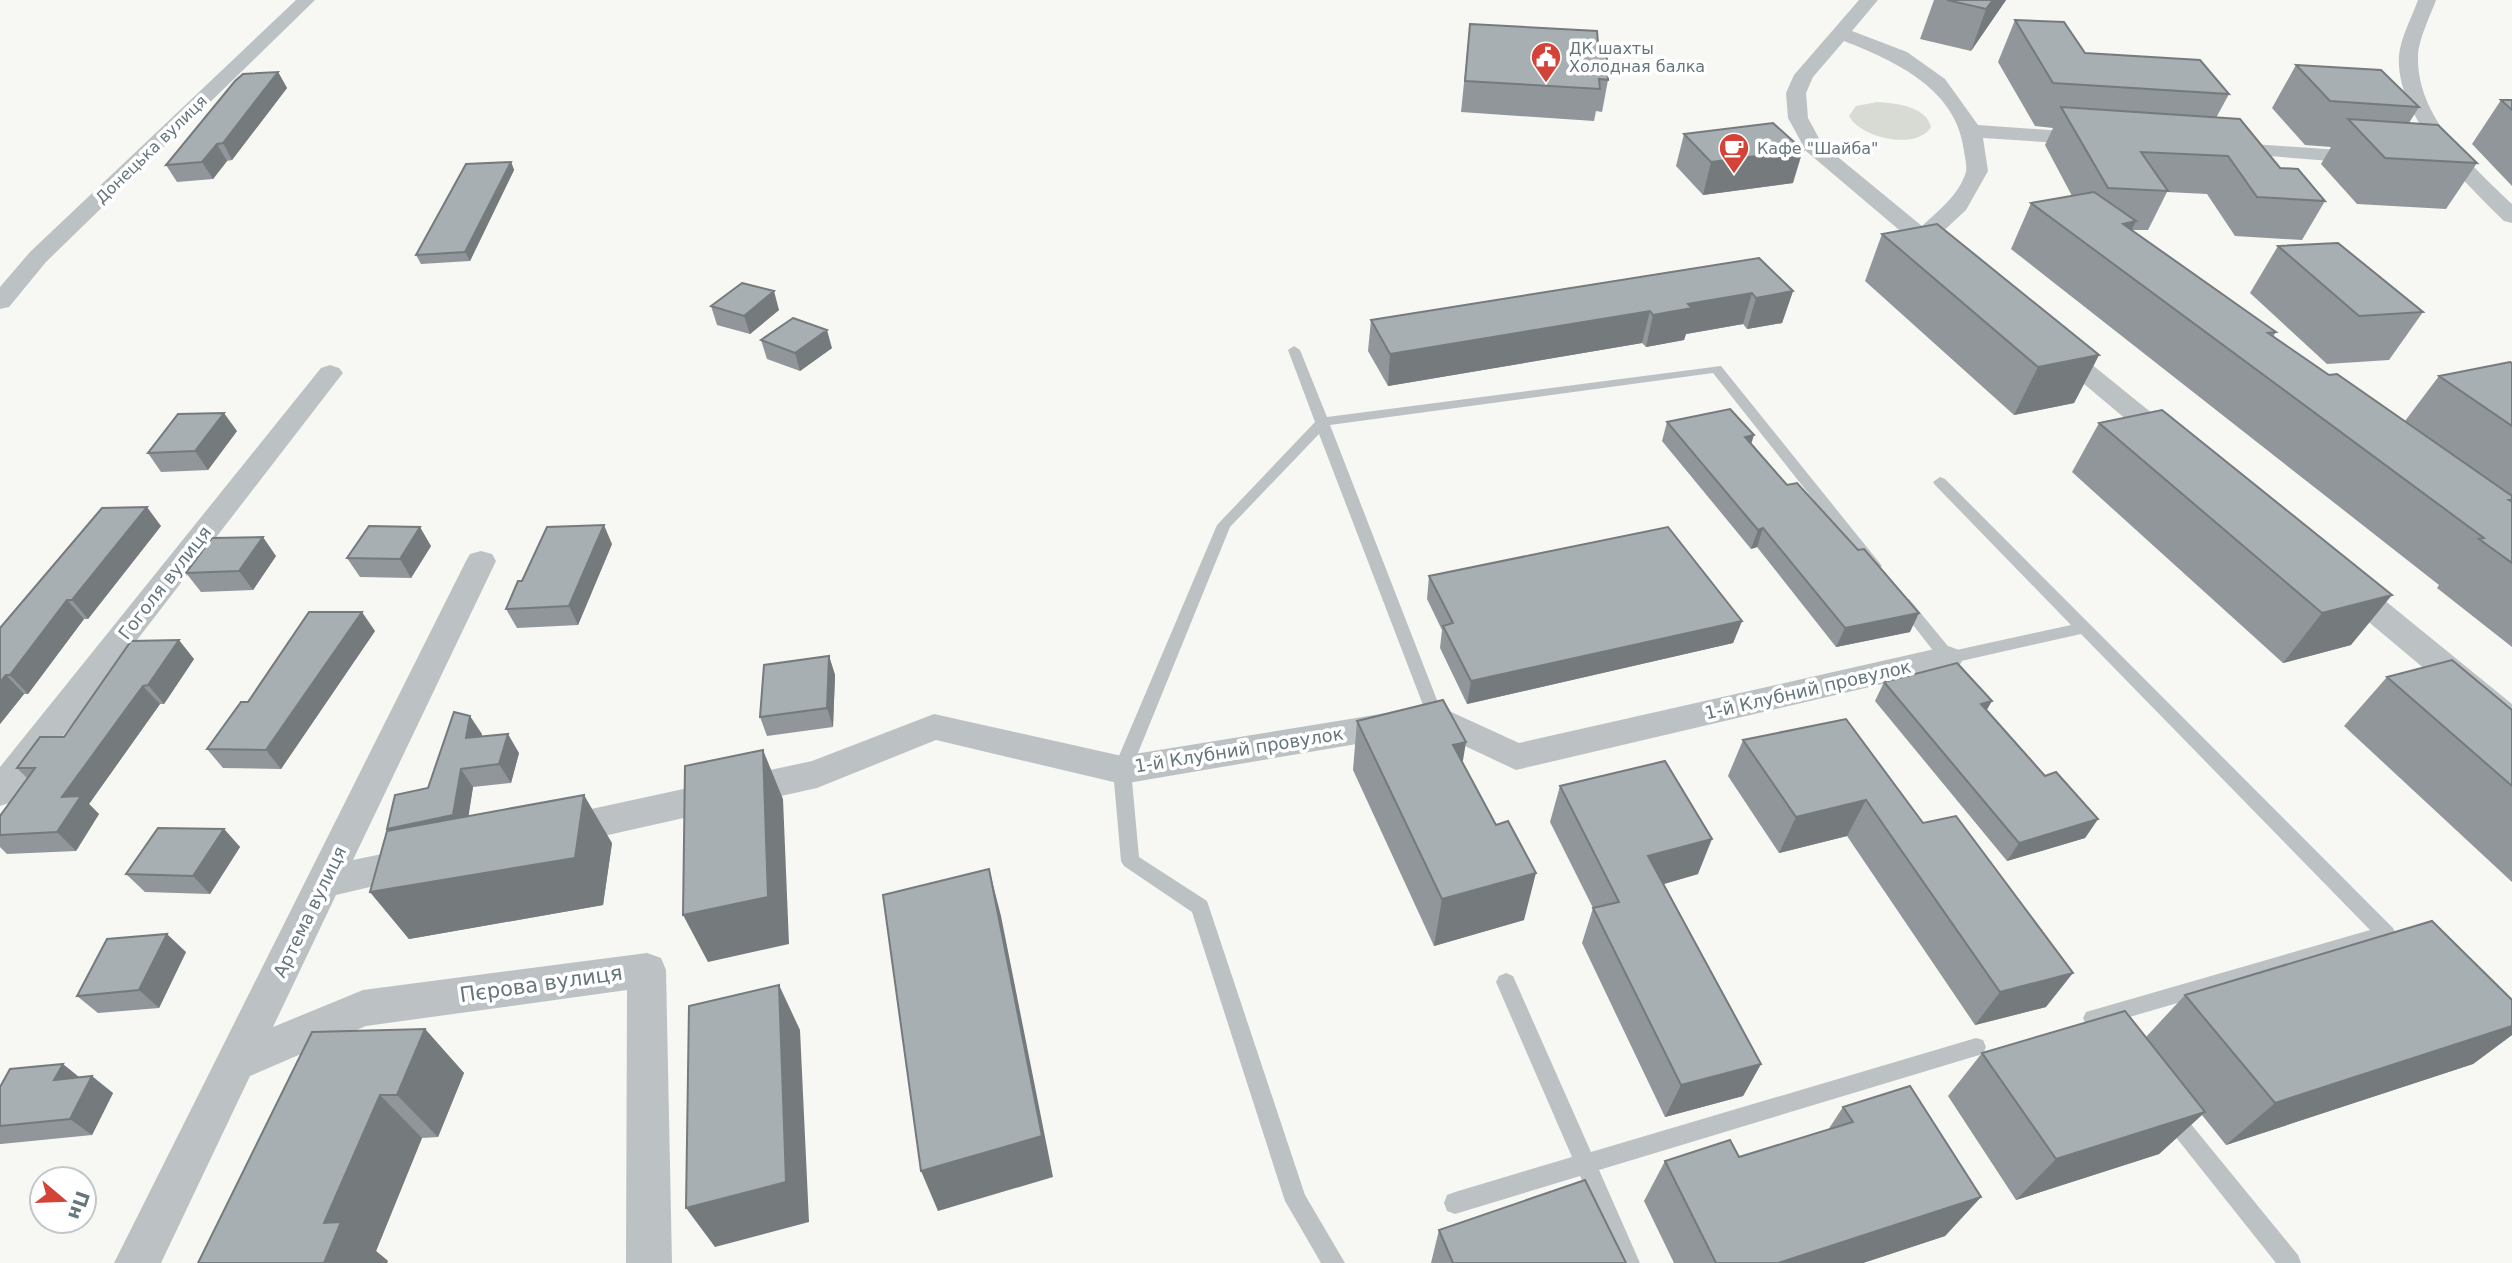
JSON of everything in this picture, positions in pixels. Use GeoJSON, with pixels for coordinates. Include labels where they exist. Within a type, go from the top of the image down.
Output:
{"type":"FeatureCollection","features":[{"type":"Feature","properties":{"kind":"street","name":"Донецька вулиця"},"geometry":{"type":"LineString","coordinates":[[0,302],[38,257],[306,0]]}},
{"type":"Feature","properties":{"kind":"street"},"geometry":{"type":"LineString","coordinates":[[1869,0],[1804,75],[1796,93],[1798,118],[1813,147],[1965,273]]}},
{"type":"Feature","properties":{"kind":"street"},"geometry":{"type":"LineString","coordinates":[[2427,0],[2408,56],[2418,106],[2459,164],[2512,216]]}},
{"type":"Feature","properties":{"kind":"street"},"geometry":{"type":"LineString","coordinates":[[1841,33],[1900,56],[1938,83],[1972,131],[1977,171],[1958,205],[1922,238]]}},
{"type":"Feature","properties":{"kind":"street"},"geometry":{"type":"LineString","coordinates":[[1972,131],[2111,140]]}},
{"type":"Feature","properties":{"kind":"street"},"geometry":{"type":"LineString","coordinates":[[2209,147],[2389,160]]}},
{"type":"Feature","properties":{"kind":"street"},"geometry":{"type":"LineString","coordinates":[[2431,163],[2459,164]]}},
{"type":"Feature","properties":{"kind":"street"},"geometry":{"type":"LineString","coordinates":[[2029,326],[2190,458]]}},
{"type":"Feature","properties":{"kind":"street","name":"Гоголя вулиця"},"geometry":{"type":"LineString","coordinates":[[0,792],[330,373]]}},
{"type":"Feature","properties":{"kind":"street","name":"Артема вулиця"},"geometry":{"type":"LineString","coordinates":[[137,1263],[481,561]]}},
{"type":"Feature","properties":{"kind":"street"},"geometry":{"type":"LineString","coordinates":[[2319,564],[2512,723]]}},
{"type":"Feature","properties":{"kind":"street","name":"1-й Клубний провулок"},"geometry":{"type":"LineString","coordinates":[[530,837],[817,774],[934,727],[1122,770],[1436,718],[1516,757],[1948,658]]}},
{"type":"Feature","properties":{"kind":"street"},"geometry":{"type":"LineString","coordinates":[[325,882],[448,855]]}},
{"type":"Feature","properties":{"kind":"street","name":"Пєрова вулиця"},"geometry":{"type":"LineString","coordinates":[[237,1062],[363,1008],[648,970],[649,1263]]}},
{"type":"Feature","properties":{"kind":"lane"},"geometry":{"type":"LineString","coordinates":[[1294,350],[1436,718]]}},
{"type":"Feature","properties":{"kind":"lane"},"geometry":{"type":"LineString","coordinates":[[1334,1263],[1296,1201],[1200,907],[1130,861],[1122,770],[1224,525],[1322,422],[1716,369],[1948,658],[2083,628]]}},
{"type":"Feature","properties":{"kind":"lane"},"geometry":{"type":"LineString","coordinates":[[1940,482],[2386,934],[2092,1018],[2118,1050]]}},
{"type":"Feature","properties":{"kind":"lane"},"geometry":{"type":"LineString","coordinates":[[1506,982],[1629,1263]]}},
{"type":"Feature","properties":{"kind":"lane"},"geometry":{"type":"LineString","coordinates":[[1455,1203],[1976,1047]]}},
{"type":"Feature","properties":{"kind":"lane"},"geometry":{"type":"LineString","coordinates":[[2161,1103],[2290,1263]]}},
{"type":"Feature","properties":{"kind":"shaded area"},"geometry":{"type":"Polygon","coordinates":[[[1877,102],[1916,110],[1923,114],[1931,127],[1914,139],[1889,139],[1864,130],[1849,116],[1856,106],[1877,102]]]}},
{"type":"Feature","properties":{"kind":"building"},"geometry":{"type":"Polygon","coordinates":[[[1947,0],[1993,0],[1986,9],[1947,0]]]}},
{"type":"Feature","properties":{"kind":"building"},"geometry":{"type":"Polygon","coordinates":[[[2015,20],[2064,22],[2085,53],[2200,60],[2229,94],[2053,83],[2015,20]]]}},
{"type":"Feature","properties":{"kind":"building"},"geometry":{"type":"Polygon","coordinates":[[[1470,24],[1597,31],[1598,43],[1606,44],[1608,80],[1599,79],[1600,89],[1465,81],[1470,24]]]}},
{"type":"Feature","properties":{"kind":"building"},"geometry":{"type":"Polygon","coordinates":[[[2296,65],[2381,70],[2419,107],[2330,101],[2296,65]]]}},
{"type":"Feature","properties":{"kind":"building"},"geometry":{"type":"Polygon","coordinates":[[[278,72],[223,143],[217,144],[202,162],[166,165],[243,74],[278,72]]]}},
{"type":"Feature","properties":{"kind":"building"},"geometry":{"type":"Polygon","coordinates":[[[2501,100],[2512,100],[2512,110],[2501,100]]]}},
{"type":"Feature","properties":{"kind":"building"},"geometry":{"type":"Polygon","coordinates":[[[2061,107],[2240,119],[2280,168],[2298,169],[2325,201],[2257,197],[2228,156],[2141,152],[2168,191],[2108,188],[2061,107]]]}},
{"type":"Feature","properties":{"kind":"building"},"geometry":{"type":"Polygon","coordinates":[[[2348,119],[2438,125],[2477,163],[2385,158],[2348,119]]]}},
{"type":"Feature","properties":{"kind":"building"},"geometry":{"type":"Polygon","coordinates":[[[1773,123],[1803,150],[1711,162],[1684,134],[1773,123]]]}},
{"type":"Feature","properties":{"kind":"building"},"geometry":{"type":"Polygon","coordinates":[[[511,162],[465,252],[416,255],[466,164],[511,162]]]}},
{"type":"Feature","properties":{"kind":"building"},"geometry":{"type":"Polygon","coordinates":[[[2094,192],[2136,221],[2123,224],[2276,332],[2268,333],[2329,375],[2337,374],[2512,496],[2512,500],[2509,500],[2512,502],[2512,563],[2479,539],[2484,538],[2031,203],[2094,192]]]}},
{"type":"Feature","properties":{"kind":"building"},"geometry":{"type":"Polygon","coordinates":[[[1937,224],[2099,355],[2038,367],[1882,234],[1937,224]]]}},
{"type":"Feature","properties":{"kind":"building"},"geometry":{"type":"Polygon","coordinates":[[[2338,243],[2423,312],[2359,316],[2278,246],[2338,243]]]}},
{"type":"Feature","properties":{"kind":"building"},"geometry":{"type":"Polygon","coordinates":[[[1759,258],[1793,291],[1756,298],[1752,293],[1688,304],[1692,308],[1653,315],[1650,311],[1390,354],[1371,320],[1759,258]]]}},
{"type":"Feature","properties":{"kind":"building"},"geometry":{"type":"Polygon","coordinates":[[[742,283],[774,291],[744,316],[711,306],[742,283]]]}},
{"type":"Feature","properties":{"kind":"building"},"geometry":{"type":"Polygon","coordinates":[[[793,318],[827,330],[795,353],[761,340],[793,318]]]}},
{"type":"Feature","properties":{"kind":"building"},"geometry":{"type":"Polygon","coordinates":[[[2510,362],[2512,426],[2439,376],[2510,362]]]}},
{"type":"Feature","properties":{"kind":"building"},"geometry":{"type":"Polygon","coordinates":[[[1730,409],[1754,435],[1745,437],[1787,485],[1797,483],[1858,550],[1864,549],[1919,613],[1845,628],[1763,528],[1758,530],[1667,422],[1730,409]]]}},
{"type":"Feature","properties":{"kind":"building"},"geometry":{"type":"Polygon","coordinates":[[[2162,410],[2392,595],[2322,613],[2099,423],[2162,410]]]}},
{"type":"Feature","properties":{"kind":"building"},"geometry":{"type":"Polygon","coordinates":[[[224,413],[195,451],[148,453],[178,414],[224,413]]]}},
{"type":"Feature","properties":{"kind":"building"},"geometry":{"type":"Polygon","coordinates":[[[147,507],[72,600],[67,600],[10,675],[6,675],[0,682],[0,628],[102,508],[147,507]]]}},
{"type":"Feature","properties":{"kind":"building"},"geometry":{"type":"Polygon","coordinates":[[[604,525],[569,606],[506,609],[547,527],[604,525]]]}},
{"type":"Feature","properties":{"kind":"building"},"geometry":{"type":"Polygon","coordinates":[[[369,526],[420,527],[400,559],[347,558],[369,526]]]}},
{"type":"Feature","properties":{"kind":"building"},"geometry":{"type":"Polygon","coordinates":[[[1668,527],[1742,621],[1471,681],[1443,626],[1453,623],[1429,576],[1668,527]]]}},
{"type":"Feature","properties":{"kind":"building"},"geometry":{"type":"Polygon","coordinates":[[[263,537],[239,571],[186,573],[212,538],[263,537]]]}},
{"type":"Feature","properties":{"kind":"building"},"geometry":{"type":"Polygon","coordinates":[[[309,612],[362,612],[266,750],[207,749],[241,702],[248,702],[309,612]]]}},
{"type":"Feature","properties":{"kind":"building"},"geometry":{"type":"Polygon","coordinates":[[[179,640],[62,797],[81,796],[57,832],[0,835],[0,816],[35,768],[17,768],[40,737],[64,737],[131,641],[179,640]]]}},
{"type":"Feature","properties":{"kind":"building"},"geometry":{"type":"Polygon","coordinates":[[[829,656],[827,708],[760,717],[764,665],[829,656]]]}},
{"type":"Feature","properties":{"kind":"building"},"geometry":{"type":"Polygon","coordinates":[[[2452,660],[2512,710],[2512,786],[2387,677],[2452,660]]]}},
{"type":"Feature","properties":{"kind":"building"},"geometry":{"type":"Polygon","coordinates":[[[1957,663],[1992,701],[1981,704],[2045,776],[2056,772],[2098,819],[2019,843],[1884,682],[1957,663]]]}},
{"type":"Feature","properties":{"kind":"building"},"geometry":{"type":"Polygon","coordinates":[[[1443,700],[1466,742],[1453,745],[1496,825],[1508,821],[1536,873],[1442,899],[1357,721],[1443,700]]]}},
{"type":"Feature","properties":{"kind":"building"},"geometry":{"type":"Polygon","coordinates":[[[454,712],[470,716],[466,738],[508,734],[499,764],[461,769],[453,815],[387,829],[395,795],[428,788],[454,712]]]}},
{"type":"Feature","properties":{"kind":"building"},"geometry":{"type":"Polygon","coordinates":[[[1846,719],[1923,823],[1956,816],[2073,973],[2000,992],[1866,800],[1796,817],[1743,740],[1846,719]]]}},
{"type":"Feature","properties":{"kind":"building"},"geometry":{"type":"Polygon","coordinates":[[[763,750],[768,897],[683,915],[685,766],[763,750]]]}},
{"type":"Feature","properties":{"kind":"building"},"geometry":{"type":"Polygon","coordinates":[[[1665,761],[1712,839],[1648,856],[1761,1064],[1681,1085],[1593,908],[1619,902],[1560,786],[1665,761]]]}},
{"type":"Feature","properties":{"kind":"building"},"geometry":{"type":"Polygon","coordinates":[[[584,795],[575,858],[370,892],[387,831],[584,795]]]}},
{"type":"Feature","properties":{"kind":"building"},"geometry":{"type":"Polygon","coordinates":[[[158,828],[224,829],[193,876],[126,874],[158,828]]]}},
{"type":"Feature","properties":{"kind":"building"},"geometry":{"type":"Polygon","coordinates":[[[989,869],[1042,1136],[921,1171],[883,895],[989,869]]]}},
{"type":"Feature","properties":{"kind":"building"},"geometry":{"type":"Polygon","coordinates":[[[2432,921],[2512,1000],[2512,1026],[2275,1103],[2185,995],[2432,921]]]}},
{"type":"Feature","properties":{"kind":"building"},"geometry":{"type":"Polygon","coordinates":[[[167,934],[139,990],[77,996],[107,939],[167,934]]]}},
{"type":"Feature","properties":{"kind":"building"},"geometry":{"type":"Polygon","coordinates":[[[779,985],[786,1182],[686,1208],[689,1006],[779,985]]]}},
{"type":"Feature","properties":{"kind":"building"},"geometry":{"type":"Polygon","coordinates":[[[2125,1011],[2205,1112],[2056,1159],[1982,1053],[2125,1011]]]}},
{"type":"Feature","properties":{"kind":"building"},"geometry":{"type":"Polygon","coordinates":[[[425,1029],[397,1095],[380,1095],[324,1223],[341,1222],[324,1263],[198,1263],[312,1032],[425,1029]]]}},
{"type":"Feature","properties":{"kind":"building"},"geometry":{"type":"Polygon","coordinates":[[[63,1064],[54,1080],[92,1076],[70,1119],[0,1126],[0,1087],[10,1069],[63,1064]]]}},
{"type":"Feature","properties":{"kind":"building"},"geometry":{"type":"Polygon","coordinates":[[[1910,1086],[1981,1197],[1778,1263],[1716,1263],[1665,1161],[1730,1140],[1739,1157],[1853,1122],[1843,1107],[1910,1086]]]}},
{"type":"Feature","properties":{"kind":"building"},"geometry":{"type":"Polygon","coordinates":[[[1585,1180],[1626,1263],[1453,1263],[1439,1230],[1585,1180]]]}},
{"type":"Feature","properties":{"kind":"place","name":"ДК шахты Холодная балка"},"geometry":{"type":"Point","coordinates":[1546,84]}},
{"type":"Feature","properties":{"kind":"place","name":"Кафе \"Шайба\""},"geometry":{"type":"Point","coordinates":[1734,175]}}]}
